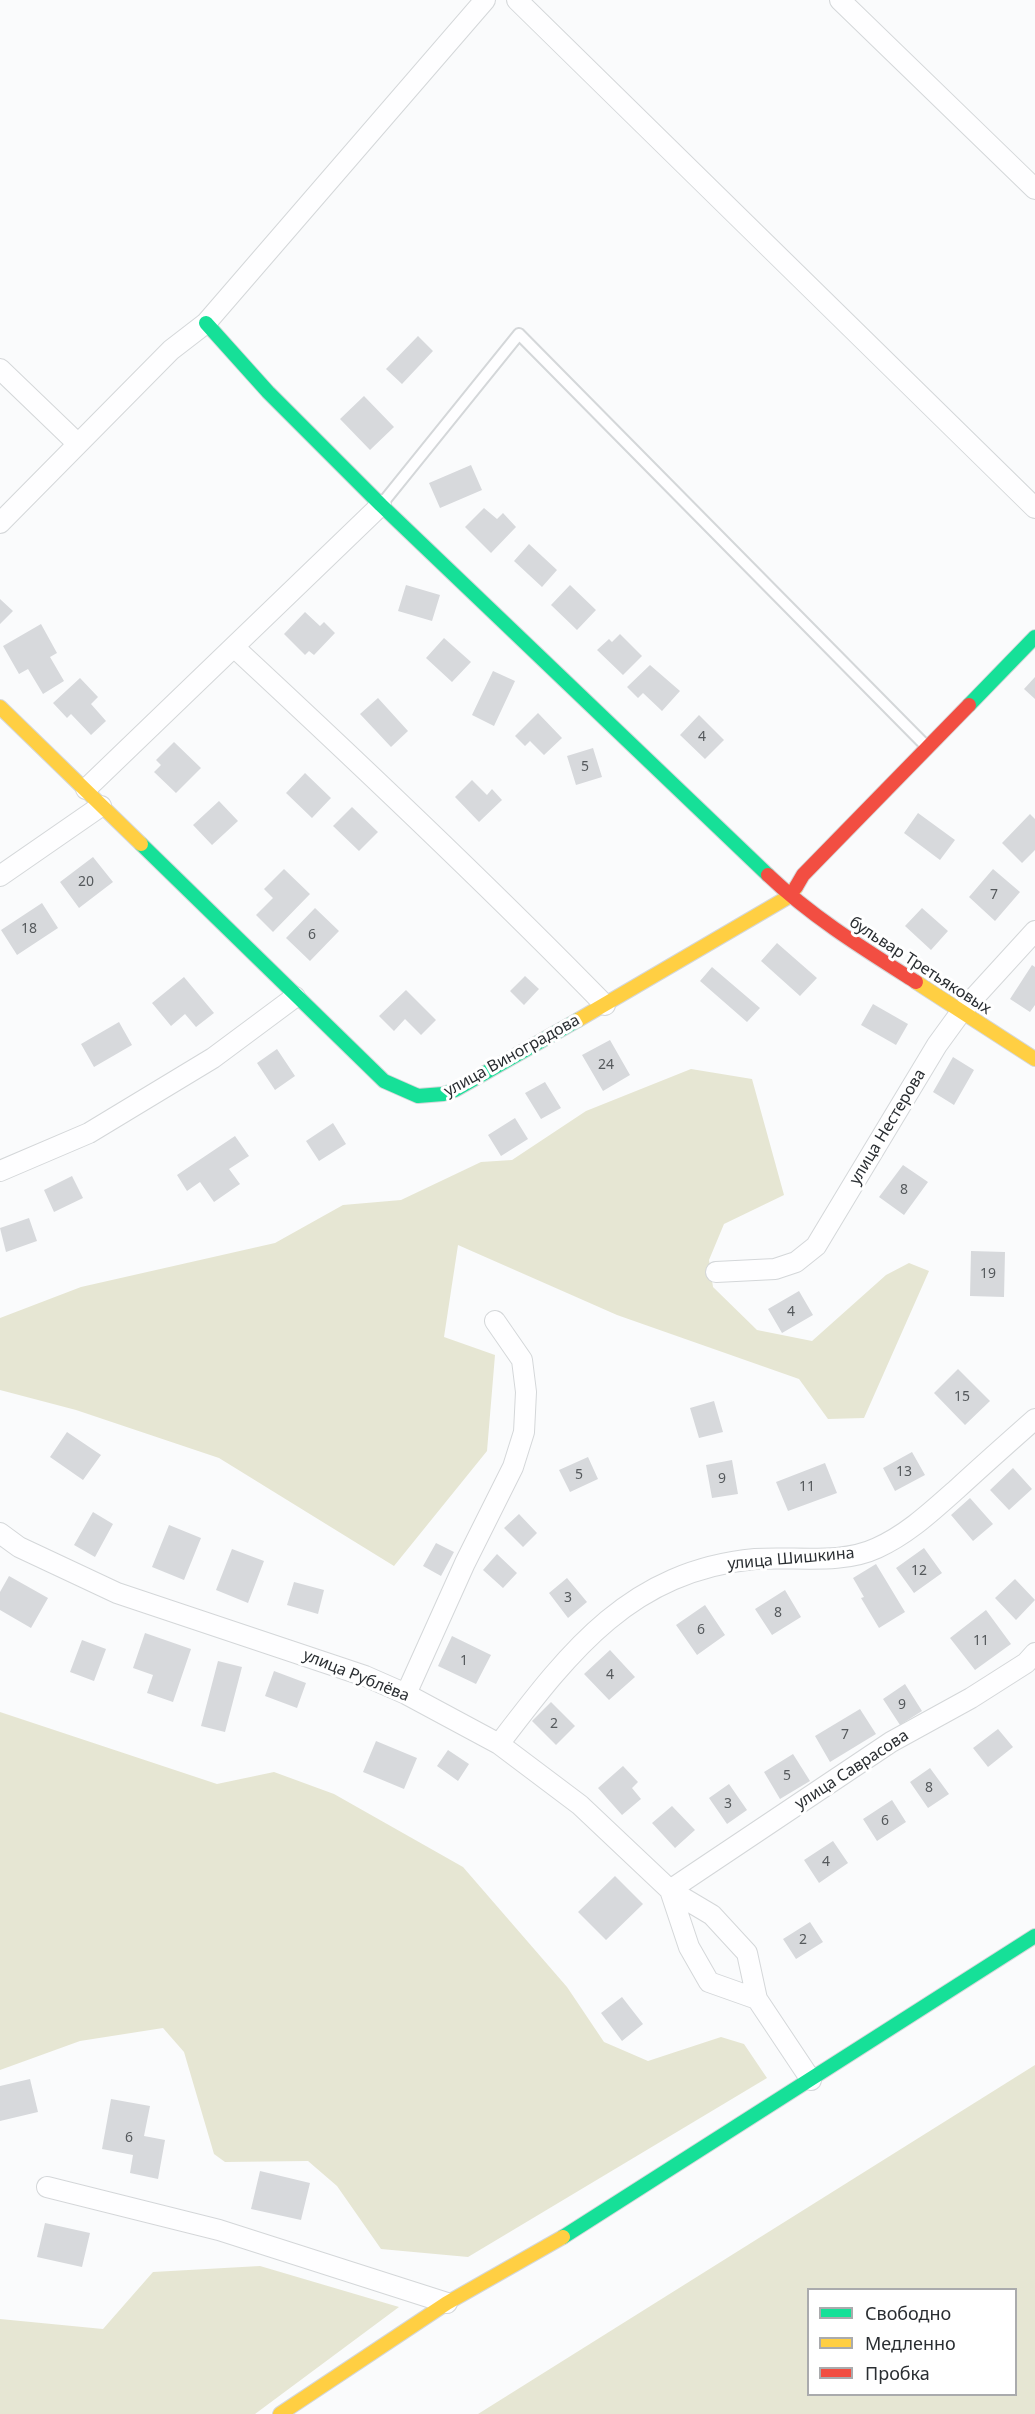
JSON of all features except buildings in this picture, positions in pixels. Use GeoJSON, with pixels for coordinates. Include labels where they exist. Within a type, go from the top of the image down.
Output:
{"type":"FeatureCollection","features":[{"type":"Feature","properties":{"kind":"street"},"geometry":{"type":"LineString","coordinates":[[0,523],[171,350],[206,323],[485,0]]}},
{"type":"Feature","properties":{"kind":"street"},"geometry":{"type":"LineString","coordinates":[[517,0],[1035,508]]}},
{"type":"Feature","properties":{"kind":"street"},"geometry":{"type":"LineString","coordinates":[[840,0],[1035,189]]}},
{"type":"Feature","properties":{"kind":"street","name":"бульвар Третьяковых"},"geometry":{"type":"LineString","coordinates":[[206,323],[268,392],[381,505],[790,896],[840,933],[1035,1059]]}},
{"type":"Feature","properties":{"kind":"street"},"geometry":{"type":"LineString","coordinates":[[0,369],[77,443]]}},
{"type":"Feature","properties":{"kind":"street"},"geometry":{"type":"LineString","coordinates":[[86,789],[381,505]]}},
{"type":"Feature","properties":{"kind":"street"},"geometry":{"type":"LineString","coordinates":[[790,896],[803,875],[1035,637]]}},
{"type":"Feature","properties":{"kind":"street"},"geometry":{"type":"LineString","coordinates":[[234,647],[375,777],[501,899],[605,1005]]}},
{"type":"Feature","properties":{"kind":"street","name":"улица Виноградова"},"geometry":{"type":"LineString","coordinates":[[0,707],[205,905],[295,997],[384,1081],[415,1097],[433,1098],[455,1090],[790,896]]}},
{"type":"Feature","properties":{"kind":"street"},"geometry":{"type":"LineString","coordinates":[[0,876],[101,806]]}},
{"type":"Feature","properties":{"kind":"street","name":"улица Нестерова"},"geometry":{"type":"LineString","coordinates":[[716,1272],[775,1269],[796,1262],[816,1246],[937,1044],[961,1012],[1035,931]]}},
{"type":"Feature","properties":{"kind":"street"},"geometry":{"type":"LineString","coordinates":[[0,1171],[89,1133],[213,1058],[295,997]]}},
{"type":"Feature","properties":{"kind":"street"},"geometry":{"type":"LineString","coordinates":[[406,1694],[465,1563],[513,1467],[524,1432],[526,1392],[522,1360],[495,1321]]}},
{"type":"Feature","properties":{"kind":"street","name":"улица Шишкина"},"geometry":{"type":"LineString","coordinates":[[499,1744],[541,1689],[594,1632],[627,1605],[661,1584],[704,1568],[755,1559],[847,1557],[876,1549],[913,1528],[1035,1419]]}},
{"type":"Feature","properties":{"kind":"street","name":"улица Рублёва"},"geometry":{"type":"LineString","coordinates":[[0,1533],[19,1547],[117,1593],[218,1628],[290,1649],[365,1676],[406,1694],[499,1744],[580,1805],[670,1890],[712,1915],[747,1953],[757,2000]]}},
{"type":"Feature","properties":{"kind":"street","name":"улица Саврасова"},"geometry":{"type":"LineString","coordinates":[[670,1890],[891,1742],[971,1698],[1026,1663],[1035,1653]]}},
{"type":"Feature","properties":{"kind":"street"},"geometry":{"type":"LineString","coordinates":[[670,1890],[689,1947],[709,1982],[757,2000],[811,2080]]}},
{"type":"Feature","properties":{"kind":"street"},"geometry":{"type":"LineString","coordinates":[[280,2414],[447,2302],[582,2226],[1035,1936]]}},
{"type":"Feature","properties":{"kind":"street"},"geometry":{"type":"LineString","coordinates":[[47,2187],[219,2230],[447,2302]]}},
{"type":"Feature","properties":{"kind":"lane"},"geometry":{"type":"LineString","coordinates":[[381,505],[519,334],[928,748]]}},
{"type":"Feature","properties":{"kind":"green space"},"geometry":{"type":"Polygon","coordinates":[[[691,1069],[752,1079],[784,1195],[724,1224],[709,1260],[713,1287],[757,1330],[812,1341],[886,1275],[909,1263],[929,1271],[864,1418],[828,1419],[799,1379],[617,1315],[458,1245],[444,1337],[495,1355],[487,1451],[394,1566],[219,1458],[76,1410],[0,1390],[0,1318],[81,1287],[275,1243],[343,1205],[401,1200],[481,1162],[512,1160],[586,1111],[691,1069]]]}},
{"type":"Feature","properties":{"kind":"green space"},"geometry":{"type":"Polygon","coordinates":[[[0,1712],[217,1784],[274,1772],[334,1794],[463,1867],[567,1987],[604,2042],[648,2061],[721,2037],[744,2044],[767,2078],[468,2257],[381,2249],[337,2186],[308,2161],[225,2162],[214,2154],[184,2052],[163,2028],[80,2041],[0,2070],[0,1712]]]}},
{"type":"Feature","properties":{"kind":"green space"},"geometry":{"type":"Polygon","coordinates":[[[1035,2065],[1035,2414],[478,2414],[1035,2065]]]}},
{"type":"Feature","properties":{"kind":"green space"},"geometry":{"type":"Polygon","coordinates":[[[260,2266],[399,2307],[255,2414],[0,2414],[0,2319],[103,2329],[153,2272],[260,2266]]]}},
{"type":"Feature","properties":{"kind":"traffic: fast"},"geometry":{"type":"LineString","coordinates":[[206,323],[268,392],[381,505],[768,875]]}},
{"type":"Feature","properties":{"kind":"traffic: fast"},"geometry":{"type":"LineString","coordinates":[[969,705],[1035,637]]}},
{"type":"Feature","properties":{"kind":"traffic: fast"},"geometry":{"type":"LineString","coordinates":[[141,844],[384,1081],[418,1096],[443,1094],[455,1090],[578,1020]]}},
{"type":"Feature","properties":{"kind":"traffic: fast"},"geometry":{"type":"LineString","coordinates":[[563,2237],[1035,1936]]}},
{"type":"Feature","properties":{"kind":"traffic: slow"},"geometry":{"type":"LineString","coordinates":[[0,707],[141,844]]}},
{"type":"Feature","properties":{"kind":"traffic: slow"},"geometry":{"type":"LineString","coordinates":[[578,1020],[790,896],[796,887]]}},
{"type":"Feature","properties":{"kind":"traffic: slow"},"geometry":{"type":"LineString","coordinates":[[916,982],[1035,1059]]}},
{"type":"Feature","properties":{"kind":"traffic: slow"},"geometry":{"type":"LineString","coordinates":[[280,2414],[447,2303],[563,2237]]}},
{"type":"Feature","properties":{"kind":"traffic: jam"},"geometry":{"type":"LineString","coordinates":[[796,887],[803,875],[969,705]]}},
{"type":"Feature","properties":{"kind":"traffic: jam"},"geometry":{"type":"LineString","coordinates":[[768,875],[820,919],[916,982]]}}]}
